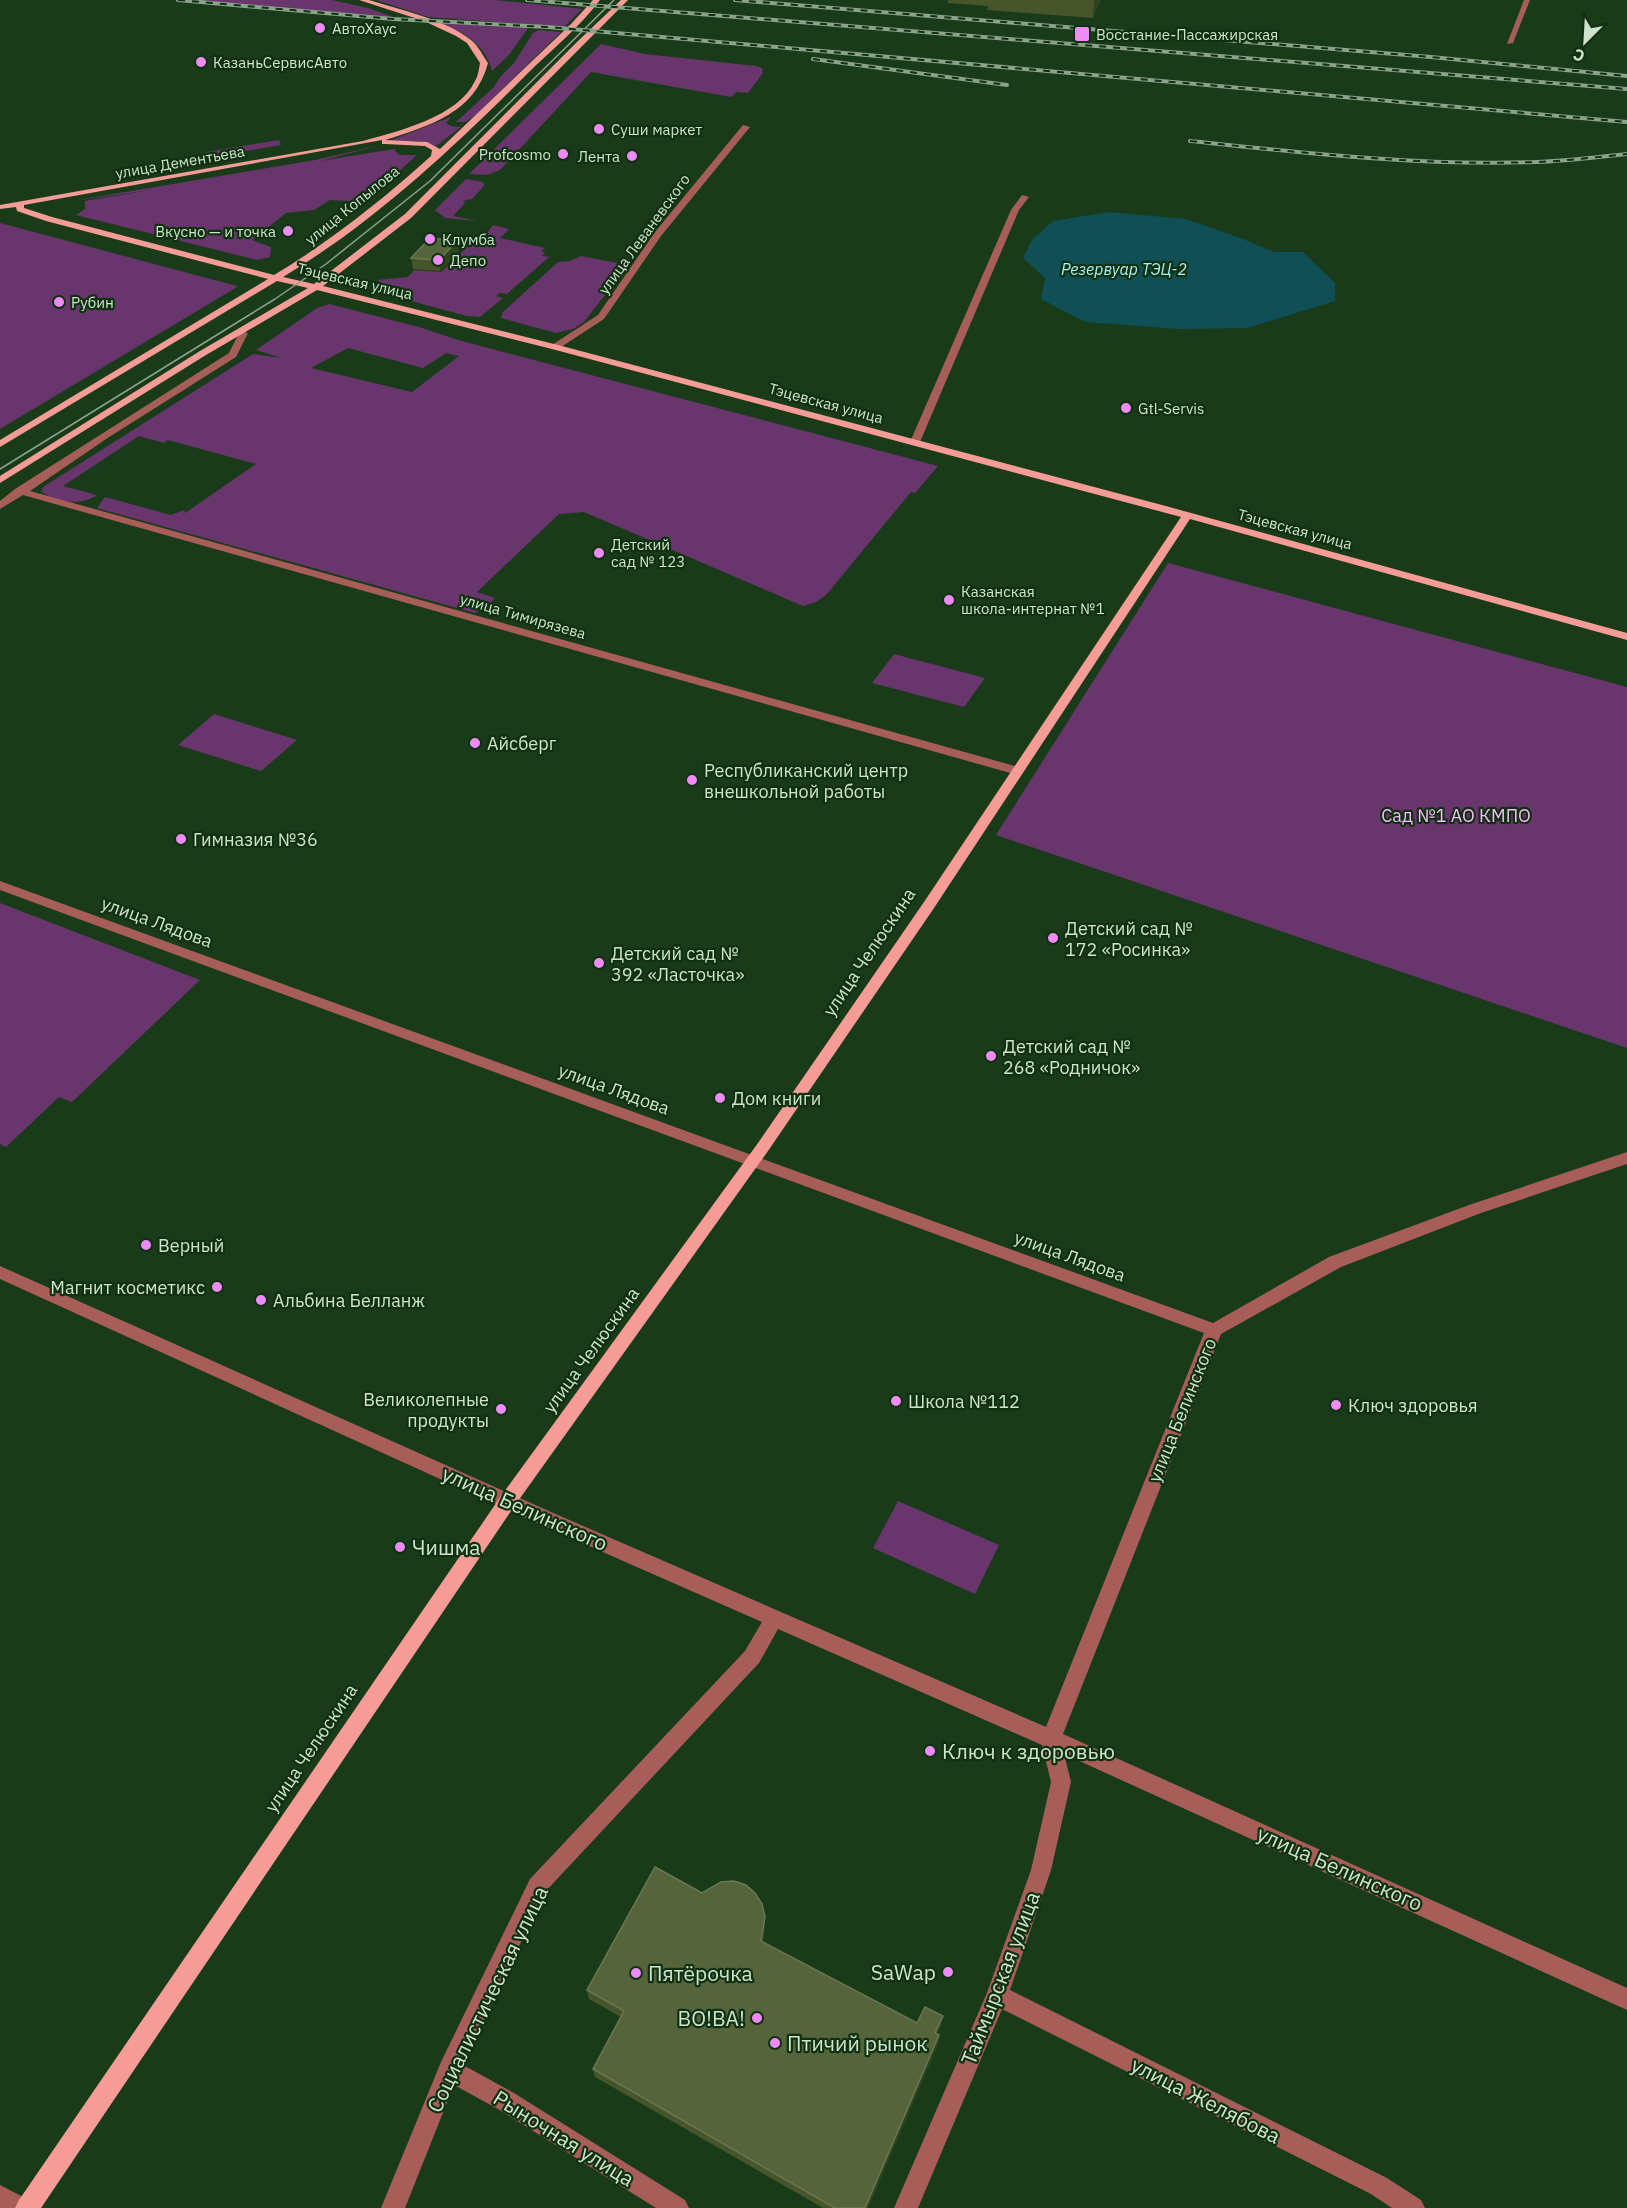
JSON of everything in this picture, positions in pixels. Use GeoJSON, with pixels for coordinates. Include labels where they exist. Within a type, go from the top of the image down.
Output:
{"type":"FeatureCollection","features":[{"type":"Feature","properties":{"kind":"main road"},"geometry":{"type":"LineString","coordinates":[[363,0],[433,23],[470,42],[484,63],[479,84],[461,102],[430,121],[364,143]]}},
{"type":"Feature","properties":{"kind":"main road","name":"улица Копылова"},"geometry":{"type":"LineString","coordinates":[[0,444],[311,257],[355,225],[478,118],[597,0]]}},
{"type":"Feature","properties":{"kind":"main road"},"geometry":{"type":"LineString","coordinates":[[0,480],[203,353],[243,333],[316,287],[408,216],[579,43],[625,0]]}},
{"type":"Feature","properties":{"kind":"main road"},"geometry":{"type":"LineString","coordinates":[[461,102],[452,123],[478,118]]}},
{"type":"Feature","properties":{"kind":"main road"},"geometry":{"type":"LineString","coordinates":[[364,143],[426,144],[436,149],[435,157]]}},
{"type":"Feature","properties":{"kind":"main road","name":"улица Дементьева"},"geometry":{"type":"LineString","coordinates":[[0,207],[364,143]]}},
{"type":"Feature","properties":{"kind":"main road","name":"Тэцевская улица"},"geometry":{"type":"LineString","coordinates":[[20,203],[20,209],[41,217],[274,278],[555,347],[915,442],[1627,636]]}},
{"type":"Feature","properties":{"kind":"main road","name":"улица Челюскина"},"geometry":{"type":"LineString","coordinates":[[27,2208],[507,1502],[753,1160],[929,905],[1187,515]]}},
{"type":"Feature","properties":{"kind":"street"},"geometry":{"type":"LineString","coordinates":[[1509,43],[1527,0]]}},
{"type":"Feature","properties":{"kind":"street","name":"улица Леваневского"},"geometry":{"type":"LineString","coordinates":[[555,347],[601,317],[658,234],[746,126]]}},
{"type":"Feature","properties":{"kind":"street"},"geometry":{"type":"LineString","coordinates":[[915,442],[1015,210],[1025,197]]}},
{"type":"Feature","properties":{"kind":"street"},"geometry":{"type":"LineString","coordinates":[[0,506],[102,436],[234,355],[243,333]]}},
{"type":"Feature","properties":{"kind":"street","name":"улица Тимирязева"},"geometry":{"type":"LineString","coordinates":[[19,491],[1018,771]]}},
{"type":"Feature","properties":{"kind":"street","name":"улица Лядова"},"geometry":{"type":"LineString","coordinates":[[0,885],[1214,1330]]}},
{"type":"Feature","properties":{"kind":"street","name":"улица Белинского"},"geometry":{"type":"LineString","coordinates":[[1051,1740],[1214,1330],[1335,1262],[1475,1209],[1627,1158]]}},
{"type":"Feature","properties":{"kind":"street","name":"улица Белинского"},"geometry":{"type":"LineString","coordinates":[[0,1272],[507,1502],[1173,1792],[1627,1999]]}},
{"type":"Feature","properties":{"kind":"street","name":"Социалистическая улица"},"geometry":{"type":"LineString","coordinates":[[393,2208],[449,2070],[537,1886],[752,1657],[774,1618]]}},
{"type":"Feature","properties":{"kind":"street","name":"Таймырская улица"},"geometry":{"type":"LineString","coordinates":[[906,2208],[997,1995],[1041,1870],[1061,1782],[1051,1740]]}},
{"type":"Feature","properties":{"kind":"street","name":"улица Желябова"},"geometry":{"type":"LineString","coordinates":[[997,1995],[1379,2186],[1413,2208]]}},
{"type":"Feature","properties":{"kind":"street","name":"Рыночная улица"},"geometry":{"type":"LineString","coordinates":[[449,2070],[506,2102],[677,2208]]}},
{"type":"Feature","properties":{"kind":"street"},"geometry":{"type":"LineString","coordinates":[[0,2197],[21,2208]]}},
{"type":"Feature","properties":{"kind":"green space"},"geometry":{"type":"Polygon","coordinates":[[[190,0],[332,0],[368,8],[396,18],[190,0]]]}},
{"type":"Feature","properties":{"kind":"green space"},"geometry":{"type":"Polygon","coordinates":[[[376,0],[495,0],[582,9],[564,27],[428,17],[376,0]]]}},
{"type":"Feature","properties":{"kind":"green space"},"geometry":{"type":"Polygon","coordinates":[[[438,22],[528,28],[509,55],[492,71],[484,53],[472,40],[438,22]]]}},
{"type":"Feature","properties":{"kind":"green space"},"geometry":{"type":"Polygon","coordinates":[[[539,30],[561,32],[475,116],[465,122],[456,122],[494,87],[514,63],[533,33],[539,30]]]}},
{"type":"Feature","properties":{"kind":"green space"},"geometry":{"type":"Polygon","coordinates":[[[601,44],[645,54],[756,66],[762,68],[763,73],[748,93],[736,92],[731,97],[591,72],[500,170],[487,175],[469,174],[601,44]]]}},
{"type":"Feature","properties":{"kind":"green space"},"geometry":{"type":"Polygon","coordinates":[[[451,117],[446,123],[461,127],[436,146],[419,141],[389,141],[451,117]]]}},
{"type":"Feature","properties":{"kind":"green space"},"geometry":{"type":"Polygon","coordinates":[[[279,140],[281,145],[210,157],[206,152],[279,140]]]}},
{"type":"Feature","properties":{"kind":"green space"},"geometry":{"type":"Polygon","coordinates":[[[381,145],[320,161],[394,149],[399,155],[417,155],[365,202],[330,200],[314,210],[286,213],[252,240],[271,247],[270,257],[257,260],[76,215],[85,209],[85,201],[150,190],[81,200],[84,199],[315,160],[381,145]]]}},
{"type":"Feature","properties":{"kind":"green space"},"geometry":{"type":"Polygon","coordinates":[[[466,179],[483,182],[484,186],[472,199],[463,201],[465,203],[453,216],[477,221],[445,218],[435,210],[466,179]]]}},
{"type":"Feature","properties":{"kind":"green space"},"geometry":{"type":"Polygon","coordinates":[[[0,223],[237,286],[237,287],[0,429],[0,223]]]}},
{"type":"Feature","properties":{"kind":"green space"},"geometry":{"type":"Polygon","coordinates":[[[493,225],[509,229],[500,238],[545,248],[541,251],[545,253],[542,256],[549,257],[507,294],[499,293],[496,296],[503,298],[480,317],[467,316],[378,292],[382,287],[378,280],[408,277],[414,270],[441,272],[469,245],[478,246],[493,225]]]}},
{"type":"Feature","properties":{"kind":"green space"},"geometry":{"type":"Polygon","coordinates":[[[581,256],[628,265],[584,322],[573,329],[556,333],[501,318],[502,313],[558,262],[570,261],[581,256]]]}},
{"type":"Feature","properties":{"kind":"green space"},"geometry":{"type":"Polygon","coordinates":[[[329,304],[938,466],[915,493],[911,492],[826,595],[816,602],[803,606],[584,512],[559,514],[477,592],[495,598],[485,609],[475,613],[97,508],[105,497],[171,515],[184,510],[185,513],[256,464],[168,440],[164,443],[139,436],[63,486],[97,495],[84,501],[69,502],[41,491],[43,487],[253,354],[282,358],[256,350],[317,308],[329,304]],[[348,348],[311,368],[412,392],[459,356],[446,353],[423,368],[348,348]]]}},
{"type":"Feature","properties":{"kind":"green space","name":"Сад №1 АО КМПО"},"geometry":{"type":"Polygon","coordinates":[[[1168,563],[1627,687],[1627,1048],[996,835],[1168,563]]]}},
{"type":"Feature","properties":{"kind":"green space"},"geometry":{"type":"Polygon","coordinates":[[[894,654],[985,678],[964,707],[872,683],[894,654]]]}},
{"type":"Feature","properties":{"kind":"green space"},"geometry":{"type":"Polygon","coordinates":[[[214,714],[297,740],[261,771],[178,745],[214,714]]]}},
{"type":"Feature","properties":{"kind":"green space"},"geometry":{"type":"Polygon","coordinates":[[[0,903],[200,980],[72,1102],[59,1097],[6,1147],[0,1144],[0,903]]]}},
{"type":"Feature","properties":{"kind":"green space"},"geometry":{"type":"Polygon","coordinates":[[[898,1501],[999,1545],[975,1594],[873,1548],[898,1501]]]}},
{"type":"Feature","properties":{"kind":"water","name":"Резервуар ТЭЦ-2"},"geometry":{"type":"Polygon","coordinates":[[[1109,212],[1186,219],[1274,252],[1303,252],[1335,283],[1335,301],[1247,328],[1179,329],[1085,322],[1041,299],[1045,278],[1023,258],[1032,240],[1053,221],[1109,212]]]}},
{"type":"Feature","properties":{"kind":"building"},"geometry":{"type":"Polygon","coordinates":[[[430,238],[457,241],[439,260],[411,258],[430,238]]]}},
{"type":"Feature","properties":{"kind":"building","name":"Птичий рынок"},"geometry":{"type":"Polygon","coordinates":[[[655,1867],[702,1893],[721,1882],[734,1881],[746,1885],[762,1904],[765,1917],[761,1941],[917,2023],[925,2007],[943,2016],[935,2033],[939,2035],[865,2208],[835,2208],[593,2069],[624,2011],[587,1990],[655,1867]]]}},
{"type":"Feature","properties":{"kind":"tram line"},"geometry":{"type":"LineString","coordinates":[[0,469],[275,299],[326,264],[430,181],[614,0]]}},
{"type":"Feature","properties":{"kind":"railway"},"geometry":{"type":"LineString","coordinates":[[178,0],[393,19],[548,27],[1627,122]]}},
{"type":"Feature","properties":{"kind":"railway"},"geometry":{"type":"LineString","coordinates":[[527,0],[1627,89]]}},
{"type":"Feature","properties":{"kind":"railway"},"geometry":{"type":"LineString","coordinates":[[735,0],[1431,57],[1627,76]]}},
{"type":"Feature","properties":{"kind":"railway"},"geometry":{"type":"LineString","coordinates":[[813,59],[1007,85]]}},
{"type":"Feature","properties":{"kind":"railway"},"geometry":{"type":"LineString","coordinates":[[1190,141],[1363,158],[1449,162],[1547,161],[1627,154]]}},
{"type":"Feature","properties":{"kind":"place","name":"АвтоХаус"},"geometry":{"type":"Point","coordinates":[320,28]}},
{"type":"Feature","properties":{"kind":"place","name":"Восстание-Пассажирская"},"geometry":{"type":"Point","coordinates":[1082,34]}},
{"type":"Feature","properties":{"kind":"place","name":"КазаньСервисАвто"},"geometry":{"type":"Point","coordinates":[201,62]}},
{"type":"Feature","properties":{"kind":"place","name":"Суши маркет"},"geometry":{"type":"Point","coordinates":[599,129]}},
{"type":"Feature","properties":{"kind":"place","name":"Profcosmo"},"geometry":{"type":"Point","coordinates":[563,154]}},
{"type":"Feature","properties":{"kind":"place","name":"Лента"},"geometry":{"type":"Point","coordinates":[632,156]}},
{"type":"Feature","properties":{"kind":"place","name":"Вкусно — и точка"},"geometry":{"type":"Point","coordinates":[288,231]}},
{"type":"Feature","properties":{"kind":"place","name":"Клумба"},"geometry":{"type":"Point","coordinates":[430,239]}},
{"type":"Feature","properties":{"kind":"place","name":"Депо"},"geometry":{"type":"Point","coordinates":[438,260]}},
{"type":"Feature","properties":{"kind":"place","name":"Рубин"},"geometry":{"type":"Point","coordinates":[59,302]}},
{"type":"Feature","properties":{"kind":"place","name":"Gtl-Servis"},"geometry":{"type":"Point","coordinates":[1126,408]}},
{"type":"Feature","properties":{"kind":"place","name":"Детский сад № 123"},"geometry":{"type":"Point","coordinates":[599,553]}},
{"type":"Feature","properties":{"kind":"place","name":"Казанская школа-интернат №1"},"geometry":{"type":"Point","coordinates":[949,600]}},
{"type":"Feature","properties":{"kind":"place","name":"Айсберг"},"geometry":{"type":"Point","coordinates":[475,743]}},
{"type":"Feature","properties":{"kind":"place","name":"Республиканский центр внешкольной работы"},"geometry":{"type":"Point","coordinates":[692,780]}},
{"type":"Feature","properties":{"kind":"place","name":"Гимназия №36"},"geometry":{"type":"Point","coordinates":[181,839]}},
{"type":"Feature","properties":{"kind":"place","name":"Детский сад № 172 «Росинка»"},"geometry":{"type":"Point","coordinates":[1053,938]}},
{"type":"Feature","properties":{"kind":"place","name":"Детский сад № 392 «Ласточка»"},"geometry":{"type":"Point","coordinates":[599,963]}},
{"type":"Feature","properties":{"kind":"place","name":"Детский сад № 268 «Родничок»"},"geometry":{"type":"Point","coordinates":[991,1056]}},
{"type":"Feature","properties":{"kind":"place","name":"Дом книги"},"geometry":{"type":"Point","coordinates":[720,1098]}},
{"type":"Feature","properties":{"kind":"place","name":"Верный"},"geometry":{"type":"Point","coordinates":[146,1245]}},
{"type":"Feature","properties":{"kind":"place","name":"Магнит косметикс"},"geometry":{"type":"Point","coordinates":[217,1287]}},
{"type":"Feature","properties":{"kind":"place","name":"Альбина Белланж"},"geometry":{"type":"Point","coordinates":[261,1300]}},
{"type":"Feature","properties":{"kind":"place","name":"Школа №112"},"geometry":{"type":"Point","coordinates":[896,1401]}},
{"type":"Feature","properties":{"kind":"place","name":"Ключ здоровья"},"geometry":{"type":"Point","coordinates":[1336,1405]}},
{"type":"Feature","properties":{"kind":"place","name":"Великолепные продукты"},"geometry":{"type":"Point","coordinates":[501,1409]}},
{"type":"Feature","properties":{"kind":"place","name":"Чишма"},"geometry":{"type":"Point","coordinates":[400,1547]}},
{"type":"Feature","properties":{"kind":"place","name":"Ключ к здоровью"},"geometry":{"type":"Point","coordinates":[930,1751]}},
{"type":"Feature","properties":{"kind":"place","name":"SaWap"},"geometry":{"type":"Point","coordinates":[948,1972]}},
{"type":"Feature","properties":{"kind":"place","name":"Пятёрочка"},"geometry":{"type":"Point","coordinates":[636,1973]}},
{"type":"Feature","properties":{"kind":"place","name":"ВО!ВА!"},"geometry":{"type":"Point","coordinates":[757,2018]}},
{"type":"Feature","properties":{"kind":"place","name":"Птичий рынок"},"geometry":{"type":"Point","coordinates":[775,2043]}}]}
